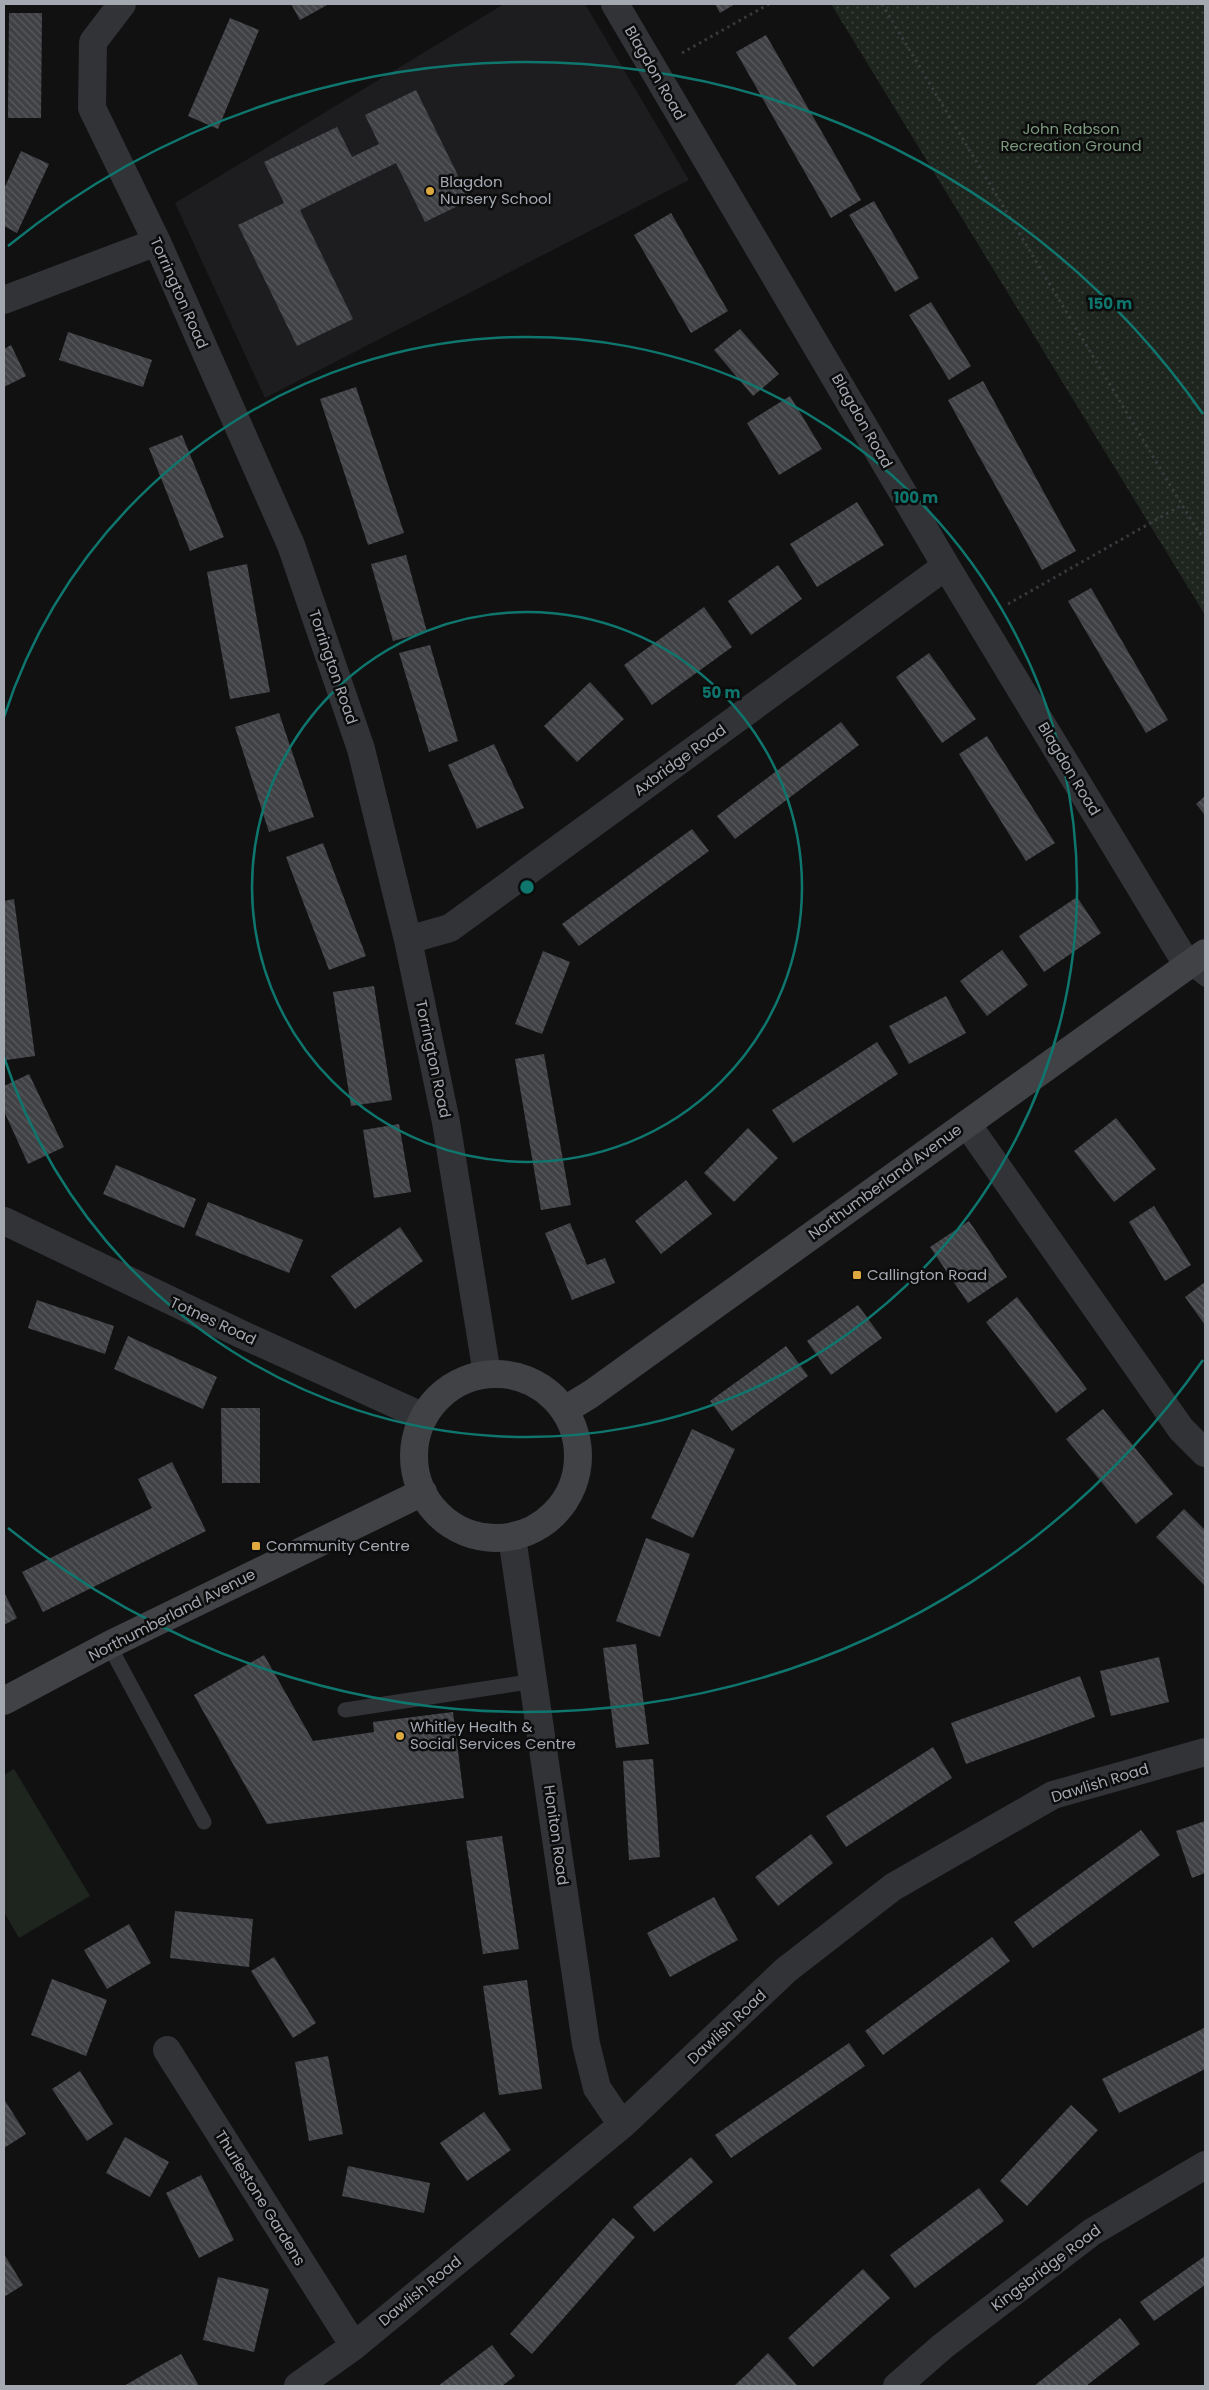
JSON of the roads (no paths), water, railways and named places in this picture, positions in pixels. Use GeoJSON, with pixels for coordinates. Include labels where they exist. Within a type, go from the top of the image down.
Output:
{"type":"FeatureCollection","features":[{"type":"Feature","properties":{"kind":"street","name":"Torrington Road"},"geometry":{"type":"LineString","coordinates":[[122,4],[93,42],[92,108],[157,242],[291,545],[362,749],[408,940],[446,1122],[487,1374]]}},
{"type":"Feature","properties":{"kind":"street","name":"Blagdon Road"},"geometry":{"type":"LineString","coordinates":[[615,4],[946,566],[1199,966]]}},
{"type":"Feature","properties":{"kind":"street"},"geometry":{"type":"LineString","coordinates":[[4,300],[157,242]]}},
{"type":"Feature","properties":{"kind":"street","name":"Axbridge Road"},"geometry":{"type":"LineString","coordinates":[[408,940],[450,928],[946,566]]}},
{"type":"Feature","properties":{"kind":"street","name":"Northumberland Avenue"},"geometry":{"type":"LineString","coordinates":[[565,1410],[591,1394],[967,1124],[1199,966]]}},
{"type":"Feature","properties":{"kind":"street"},"geometry":{"type":"LineString","coordinates":[[967,1124],[1181,1429],[1205,1453]]}},
{"type":"Feature","properties":{"kind":"street","name":"Totnes Road"},"geometry":{"type":"LineString","coordinates":[[4,1221],[243,1336],[424,1418]]}},
{"type":"Feature","properties":{"kind":"street"},"geometry":{"type":"LineString","coordinates":[[487,1374],[510,1374],[531,1381],[550,1394],[565,1410],[576,1435],[579,1461],[572,1488],[558,1511],[537,1527],[512,1536],[485,1537],[460,1529],[438,1514],[423,1492],[416,1468],[416,1442],[424,1418],[435,1401],[450,1388],[468,1378],[487,1374]]}},
{"type":"Feature","properties":{"kind":"street","name":"Northumberland Avenue"},"geometry":{"type":"LineString","coordinates":[[4,1701],[109,1645],[423,1492]]}},
{"type":"Feature","properties":{"kind":"street","name":"Honiton Road"},"geometry":{"type":"LineString","coordinates":[[512,1536],[535,1681],[586,2044],[597,2088],[622,2125]]}},
{"type":"Feature","properties":{"kind":"street","name":"Dawlish Road"},"geometry":{"type":"LineString","coordinates":[[298,2386],[354,2346],[622,2125],[786,1970],[893,1887],[1053,1796],[1205,1752]]}},
{"type":"Feature","properties":{"kind":"street","name":"Thurlestone Gardens"},"geometry":{"type":"LineString","coordinates":[[167,2050],[354,2346]]}},
{"type":"Feature","properties":{"kind":"street","name":"Kingsbridge Road"},"geometry":{"type":"LineString","coordinates":[[897,2386],[943,2346],[1092,2232],[1205,2165]]}},
{"type":"Feature","properties":{"kind":"lane"},"geometry":{"type":"LineString","coordinates":[[109,1645],[204,1822]]}},
{"type":"Feature","properties":{"kind":"lane"},"geometry":{"type":"LineString","coordinates":[[345,1710],[535,1681]]}},
{"type":"Feature","properties":{"kind":"place","name":"Blagdon Nursery School"},"geometry":{"type":"Point","coordinates":[430,191]}},
{"type":"Feature","properties":{"kind":"place","name":"Callington Road"},"geometry":{"type":"Point","coordinates":[857,1275]}},
{"type":"Feature","properties":{"kind":"place","name":"Community Centre"},"geometry":{"type":"Point","coordinates":[256,1546]}},
{"type":"Feature","properties":{"kind":"place","name":"Whitley Health & Social Services Centre"},"geometry":{"type":"Point","coordinates":[400,1736]}},
{"type":"Feature","properties":{"kind":"park label","name":"John Rabson Recreation Ground"},"geometry":{"type":"Point","coordinates":[1071,138]}}]}
